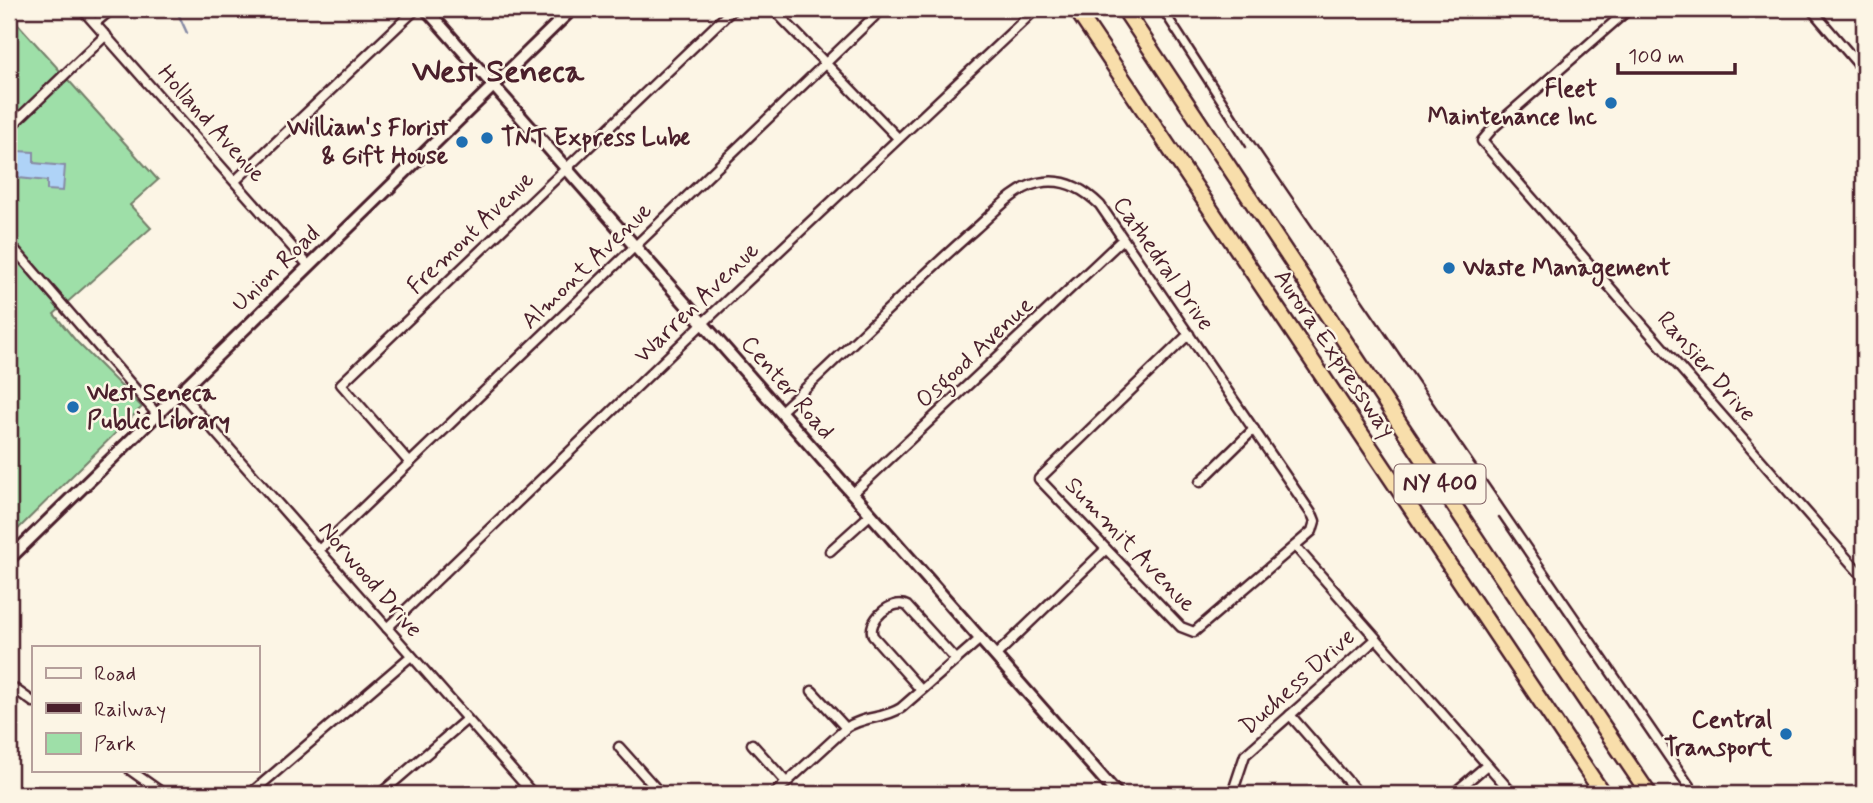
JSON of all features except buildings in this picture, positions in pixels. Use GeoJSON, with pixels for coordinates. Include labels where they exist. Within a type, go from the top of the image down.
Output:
{"type":"FeatureCollection","features":[{"type":"Feature","properties":{"kind":"highway","name":"Aurora Expressway"},"geometry":{"type":"LineString","coordinates":[[1076,9],[1603,794]]}},
{"type":"Feature","properties":{"kind":"highway","name":"Aurora Expressway"},"geometry":{"type":"LineString","coordinates":[[1124,9],[1649,794]]}},
{"type":"Feature","properties":{"kind":"main road","name":"Center Road"},"geometry":{"type":"LineString","coordinates":[[426,9],[1117,794]]}},
{"type":"Feature","properties":{"kind":"main road","name":"Union Road"},"geometry":{"type":"LineString","coordinates":[[9,559],[572,9]]}},
{"type":"Feature","properties":{"kind":"street","name":"Holland Avenue"},"geometry":{"type":"LineString","coordinates":[[82,9],[309,266]]}},
{"type":"Feature","properties":{"kind":"street"},"geometry":{"type":"LineString","coordinates":[[95,23],[111,9]]}},
{"type":"Feature","properties":{"kind":"street"},"geometry":{"type":"LineString","coordinates":[[235,181],[416,9]]}},
{"type":"Feature","properties":{"kind":"street","name":"Fremont Avenue"},"geometry":{"type":"LineString","coordinates":[[410,463],[341,384],[733,9]]}},
{"type":"Feature","properties":{"kind":"street"},"geometry":{"type":"LineString","coordinates":[[773,9],[898,138]]}},
{"type":"Feature","properties":{"kind":"street","name":"Almont Avenue"},"geometry":{"type":"LineString","coordinates":[[319,550],[882,9]]}},
{"type":"Feature","properties":{"kind":"street","name":"Warren Avenue"},"geometry":{"type":"LineString","coordinates":[[387,628],[702,324],[1036,9]]}},
{"type":"Feature","properties":{"kind":"street","name":"Ransier Drive"},"geometry":{"type":"LineString","coordinates":[[1629,9],[1494,127],[1482,141],[1864,579]]}},
{"type":"Feature","properties":{"kind":"street"},"geometry":{"type":"LineString","coordinates":[[1811,9],[1864,71]]}},
{"type":"Feature","properties":{"kind":"street"},"geometry":{"type":"LineString","coordinates":[[9,128],[106,35]]}},
{"type":"Feature","properties":{"kind":"street","name":"Cathedral Drive"},"geometry":{"type":"LineString","coordinates":[[780,412],[949,252],[1017,193],[1038,183],[1061,182],[1085,191],[1100,205],[1313,516],[1315,521],[1312,531],[1295,546]]}},
{"type":"Feature","properties":{"kind":"street","name":"Osgood Avenue"},"geometry":{"type":"LineString","coordinates":[[852,494],[1123,239]]}},
{"type":"Feature","properties":{"kind":"street"},"geometry":{"type":"LineString","coordinates":[[9,243],[156,413]]}},
{"type":"Feature","properties":{"kind":"street","name":"Summit Avenue"},"geometry":{"type":"LineString","coordinates":[[1189,334],[1039,479],[1181,627],[1195,632],[1295,546]]}},
{"type":"Feature","properties":{"kind":"street","name":"Norwood Drive"},"geometry":{"type":"LineString","coordinates":[[179,391],[533,794]]}},
{"type":"Feature","properties":{"kind":"street"},"geometry":{"type":"LineString","coordinates":[[1200,482],[1254,429]]}},
{"type":"Feature","properties":{"kind":"street"},"geometry":{"type":"LineString","coordinates":[[830,551],[871,514]]}},
{"type":"Feature","properties":{"kind":"street"},"geometry":{"type":"LineString","coordinates":[[1295,546],[1513,794]]}},
{"type":"Feature","properties":{"kind":"street"},"geometry":{"type":"LineString","coordinates":[[995,656],[1106,549]]}},
{"type":"Feature","properties":{"kind":"street"},"geometry":{"type":"LineString","coordinates":[[921,690],[870,630],[872,623],[894,603],[907,606],[956,660]]}},
{"type":"Feature","properties":{"kind":"street"},"geometry":{"type":"LineString","coordinates":[[774,794],[846,727],[854,722],[891,715],[980,639]]}},
{"type":"Feature","properties":{"kind":"street","name":"Duchess Drive"},"geometry":{"type":"LineString","coordinates":[[1232,794],[1245,755],[1376,639]]}},
{"type":"Feature","properties":{"kind":"street"},"geometry":{"type":"LineString","coordinates":[[250,794],[411,656]]}},
{"type":"Feature","properties":{"kind":"street"},"geometry":{"type":"LineString","coordinates":[[9,685],[32,701]]}},
{"type":"Feature","properties":{"kind":"street"},"geometry":{"type":"LineString","coordinates":[[812,691],[846,727]]}},
{"type":"Feature","properties":{"kind":"street"},"geometry":{"type":"LineString","coordinates":[[1290,715],[1359,794]]}},
{"type":"Feature","properties":{"kind":"street"},"geometry":{"type":"LineString","coordinates":[[380,794],[467,719]]}},
{"type":"Feature","properties":{"kind":"street"},"geometry":{"type":"LineString","coordinates":[[752,744],[787,783]]}},
{"type":"Feature","properties":{"kind":"street"},"geometry":{"type":"LineString","coordinates":[[618,747],[661,794]]}},
{"type":"Feature","properties":{"kind":"street"},"geometry":{"type":"LineString","coordinates":[[1453,794],[1487,765]]}},
{"type":"Feature","properties":{"kind":"street"},"geometry":{"type":"LineString","coordinates":[[133,772],[160,793]]}},
{"type":"Feature","properties":{"kind":"green space"},"geometry":{"type":"Polygon","coordinates":[[[9,14],[158,180],[130,205],[151,228],[54,314],[76,341],[142,407],[9,538],[9,14]]]}},
{"type":"Feature","properties":{"kind":"water"},"geometry":{"type":"Polygon","coordinates":[[[17,151],[34,152],[34,163],[65,166],[63,191],[47,190],[47,181],[9,177],[9,160],[16,160],[17,151]]]}},
{"type":"Feature","properties":{"kind":"waterway"},"geometry":{"type":"LineString","coordinates":[[176,9],[187,33]]}},
{"type":"Feature","properties":{"kind":"railway"},"geometry":{"type":"LineString","coordinates":[[1157,9],[1246,147]]}},
{"type":"Feature","properties":{"kind":"railway"},"geometry":{"type":"LineString","coordinates":[[1168,9],[1252,139],[1701,794]]}},
{"type":"Feature","properties":{"kind":"railway"},"geometry":{"type":"LineString","coordinates":[[1499,517],[1688,794]]}},
{"type":"Feature","properties":{"kind":"place","name":"Fleet Maintenance Inc"},"geometry":{"type":"Point","coordinates":[1611,103]}},
{"type":"Feature","properties":{"kind":"place","name":"TNT Express Lube"},"geometry":{"type":"Point","coordinates":[487,138]}},
{"type":"Feature","properties":{"kind":"place","name":"William's Florist & Gift House"},"geometry":{"type":"Point","coordinates":[462,142]}},
{"type":"Feature","properties":{"kind":"place","name":"Waste Management"},"geometry":{"type":"Point","coordinates":[1449,268]}},
{"type":"Feature","properties":{"kind":"place","name":"West Seneca Public Library"},"geometry":{"type":"Point","coordinates":[73,407]}},
{"type":"Feature","properties":{"kind":"place","name":"Central Transport"},"geometry":{"type":"Point","coordinates":[1786,734]}},
{"type":"Feature","properties":{"kind":"district","name":"West Seneca"},"geometry":{"type":"Point","coordinates":[498,72]}}]}
